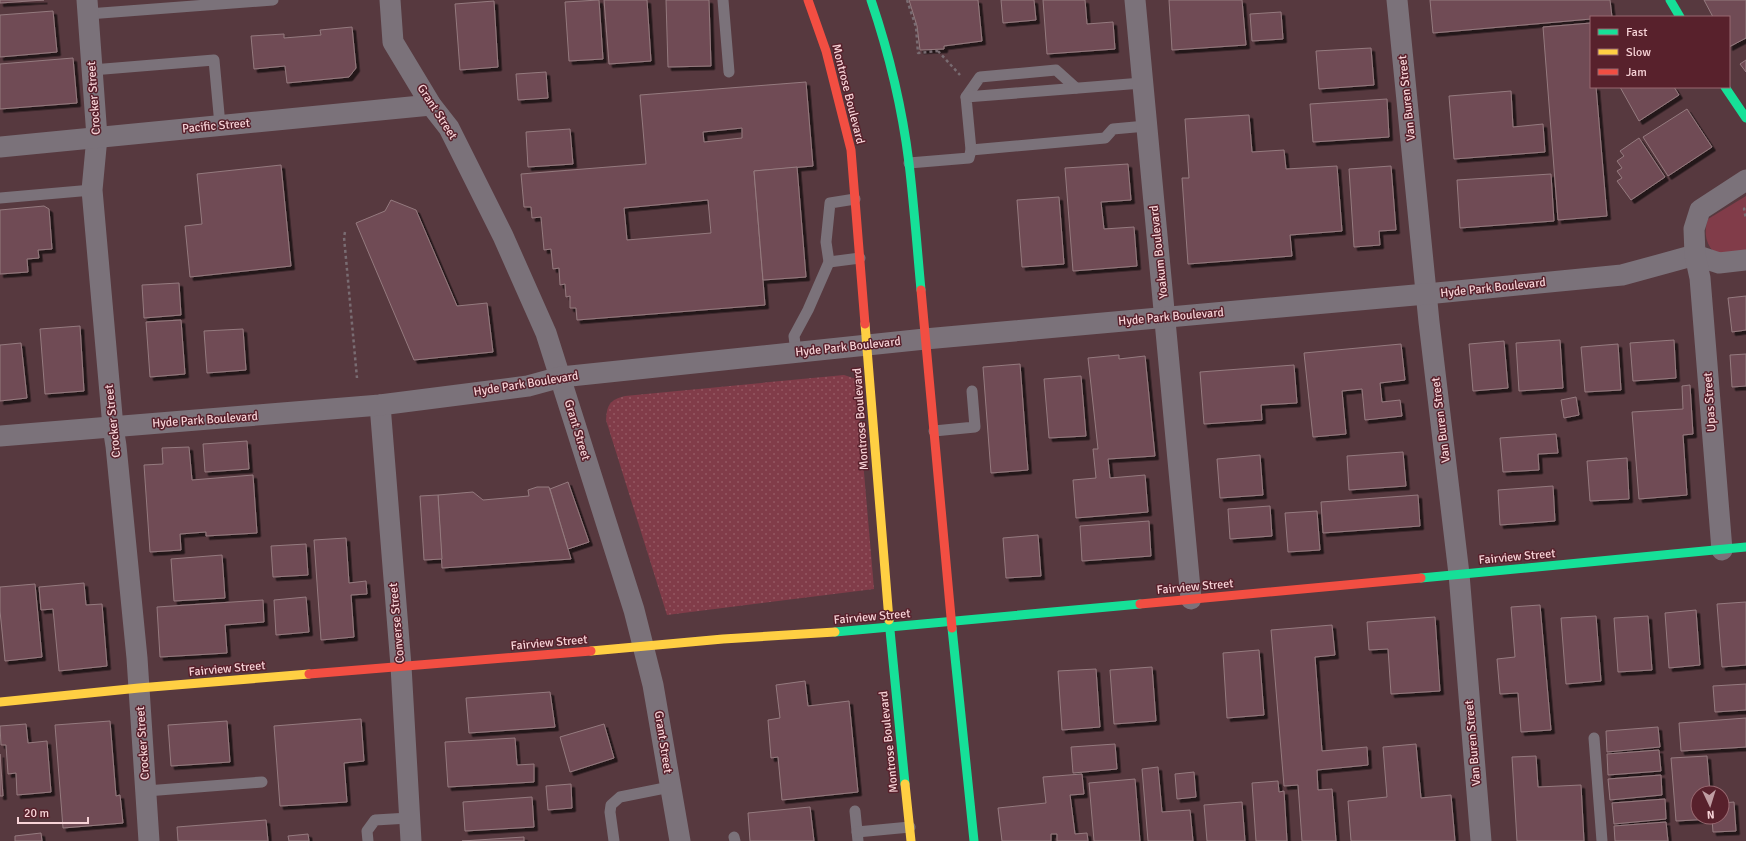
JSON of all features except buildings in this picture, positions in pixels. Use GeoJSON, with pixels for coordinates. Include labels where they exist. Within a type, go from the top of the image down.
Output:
{"type":"FeatureCollection","features":[{"type":"Feature","properties":{"kind":"main road","name":"Montrose Boulevard"},"geometry":{"type":"LineString","coordinates":[[808,0],[826,51],[851,150],[890,628],[911,841]]}},
{"type":"Feature","properties":{"kind":"main road"},"geometry":{"type":"LineString","coordinates":[[871,0],[880,24],[902,116],[909,163],[951,622],[974,841]]}},
{"type":"Feature","properties":{"kind":"main road"},"geometry":{"type":"LineString","coordinates":[[1670,0],[1679,16]]}},
{"type":"Feature","properties":{"kind":"main road"},"geometry":{"type":"LineString","coordinates":[[1726,88],[1746,118]]}},
{"type":"Feature","properties":{"kind":"main road","name":"Fairview Street"},"geometry":{"type":"LineString","coordinates":[[0,702],[139,688],[644,647],[723,639],[890,628],[1746,547]]}},
{"type":"Feature","properties":{"kind":"street","name":"Grant Street"},"geometry":{"type":"LineString","coordinates":[[390,0],[394,42],[431,105],[449,128],[503,236],[546,333],[628,590],[644,647],[653,685],[680,841]]}},
{"type":"Feature","properties":{"kind":"street","name":"Yoakum Boulevard"},"geometry":{"type":"LineString","coordinates":[[1135,0],[1191,599]]}},
{"type":"Feature","properties":{"kind":"street","name":"Van Buren Street"},"geometry":{"type":"LineString","coordinates":[[1397,0],[1426,294],[1459,574],[1481,841]]}},
{"type":"Feature","properties":{"kind":"street","name":"Crocker Street"},"geometry":{"type":"LineString","coordinates":[[87,7],[97,137],[92,190],[113,427],[139,688],[149,841]]}},
{"type":"Feature","properties":{"kind":"street","name":"Pacific Street"},"geometry":{"type":"LineString","coordinates":[[0,147],[431,105]]}},
{"type":"Feature","properties":{"kind":"street"},"geometry":{"type":"LineString","coordinates":[[1746,180],[1700,210],[1694,229],[1695,255],[1719,263],[1746,260]]}},
{"type":"Feature","properties":{"kind":"street","name":"Hyde Park Boulevard"},"geometry":{"type":"LineString","coordinates":[[0,436],[380,405],[528,386],[561,377],[796,352],[1622,275],[1695,255]]}},
{"type":"Feature","properties":{"kind":"street","name":"Upas Street"},"geometry":{"type":"LineString","coordinates":[[1695,255],[1700,278],[1722,550]]}},
{"type":"Feature","properties":{"kind":"street","name":"Converse Street"},"geometry":{"type":"LineString","coordinates":[[380,405],[400,666],[411,841]]}},
{"type":"Feature","properties":{"kind":"lane"},"geometry":{"type":"LineString","coordinates":[[87,7],[273,0]]}},
{"type":"Feature","properties":{"kind":"lane"},"geometry":{"type":"LineString","coordinates":[[723,0],[729,72]]}},
{"type":"Feature","properties":{"kind":"lane"},"geometry":{"type":"LineString","coordinates":[[92,70],[214,60],[220,125]]}},
{"type":"Feature","properties":{"kind":"lane"},"geometry":{"type":"LineString","coordinates":[[909,163],[969,158],[971,150],[966,97],[980,77],[1056,70],[1076,88]]}},
{"type":"Feature","properties":{"kind":"lane"},"geometry":{"type":"LineString","coordinates":[[966,97],[1142,83]]}},
{"type":"Feature","properties":{"kind":"lane"},"geometry":{"type":"LineString","coordinates":[[971,150],[1105,138],[1113,129],[1146,126]]}},
{"type":"Feature","properties":{"kind":"lane"},"geometry":{"type":"LineString","coordinates":[[0,198],[92,190]]}},
{"type":"Feature","properties":{"kind":"lane"},"geometry":{"type":"LineString","coordinates":[[796,352],[794,336],[808,310],[829,262],[826,242],[830,204],[855,199]]}},
{"type":"Feature","properties":{"kind":"lane"},"geometry":{"type":"LineString","coordinates":[[829,262],[860,258]]}},
{"type":"Feature","properties":{"kind":"lane"},"geometry":{"type":"LineString","coordinates":[[934,431],[975,427],[972,391]]}},
{"type":"Feature","properties":{"kind":"lane"},"geometry":{"type":"LineString","coordinates":[[1594,738],[1602,841]]}},
{"type":"Feature","properties":{"kind":"lane"},"geometry":{"type":"LineString","coordinates":[[146,791],[262,782]]}},
{"type":"Feature","properties":{"kind":"lane"},"geometry":{"type":"LineString","coordinates":[[614,841],[610,812],[611,804],[620,797],[670,787]]}},
{"type":"Feature","properties":{"kind":"lane"},"geometry":{"type":"LineString","coordinates":[[854,811],[857,836],[910,827]]}},
{"type":"Feature","properties":{"kind":"lane"},"geometry":{"type":"LineString","coordinates":[[368,841],[367,831],[375,820],[409,818]]}},
{"type":"Feature","properties":{"kind":"path"},"geometry":{"type":"LineString","coordinates":[[907,0],[916,27],[918,53],[938,50],[960,76],[966,97]]}},
{"type":"Feature","properties":{"kind":"path"},"geometry":{"type":"LineString","coordinates":[[1746,208],[1744,209],[1746,219]]}},
{"type":"Feature","properties":{"kind":"path"},"geometry":{"type":"LineString","coordinates":[[345,232],[344,237],[357,378]]}},
{"type":"Feature","properties":{"kind":"shaded area"},"geometry":{"type":"Polygon","coordinates":[[[1746,196],[1746,251],[1717,255],[1710,248],[1706,239],[1706,224],[1708,219],[1746,196]]]}},
{"type":"Feature","properties":{"kind":"shaded area"},"geometry":{"type":"Polygon","coordinates":[[[844,375],[856,379],[874,589],[667,615],[606,420],[608,406],[616,399],[625,396],[844,375]]]}},
{"type":"Feature","properties":{"kind":"traffic: fast"},"geometry":{"type":"LineString","coordinates":[[871,0],[884,40],[903,121],[911,179],[921,290]]}},
{"type":"Feature","properties":{"kind":"traffic: fast"},"geometry":{"type":"LineString","coordinates":[[1670,0],[1679,16]]}},
{"type":"Feature","properties":{"kind":"traffic: fast"},"geometry":{"type":"LineString","coordinates":[[1726,88],[1746,118]]}},
{"type":"Feature","properties":{"kind":"traffic: fast"},"geometry":{"type":"LineString","coordinates":[[1421,578],[1746,547]]}},
{"type":"Feature","properties":{"kind":"traffic: fast"},"geometry":{"type":"LineString","coordinates":[[835,632],[1140,604]]}},
{"type":"Feature","properties":{"kind":"traffic: fast"},"geometry":{"type":"LineString","coordinates":[[889,620],[905,784]]}},
{"type":"Feature","properties":{"kind":"traffic: fast"},"geometry":{"type":"LineString","coordinates":[[952,628],[974,841]]}},
{"type":"Feature","properties":{"kind":"traffic: slow"},"geometry":{"type":"LineString","coordinates":[[865,324],[889,620]]}},
{"type":"Feature","properties":{"kind":"traffic: slow"},"geometry":{"type":"LineString","coordinates":[[591,651],[723,639],[835,632]]}},
{"type":"Feature","properties":{"kind":"traffic: slow"},"geometry":{"type":"LineString","coordinates":[[0,702],[139,688],[309,674]]}},
{"type":"Feature","properties":{"kind":"traffic: slow"},"geometry":{"type":"LineString","coordinates":[[905,784],[911,841]]}},
{"type":"Feature","properties":{"kind":"traffic: jam"},"geometry":{"type":"LineString","coordinates":[[808,0],[826,51],[851,150],[865,324]]}},
{"type":"Feature","properties":{"kind":"traffic: jam"},"geometry":{"type":"LineString","coordinates":[[921,290],[952,628]]}},
{"type":"Feature","properties":{"kind":"traffic: jam"},"geometry":{"type":"LineString","coordinates":[[1140,604],[1421,578]]}},
{"type":"Feature","properties":{"kind":"traffic: jam"},"geometry":{"type":"LineString","coordinates":[[309,674],[591,651]]}}]}
